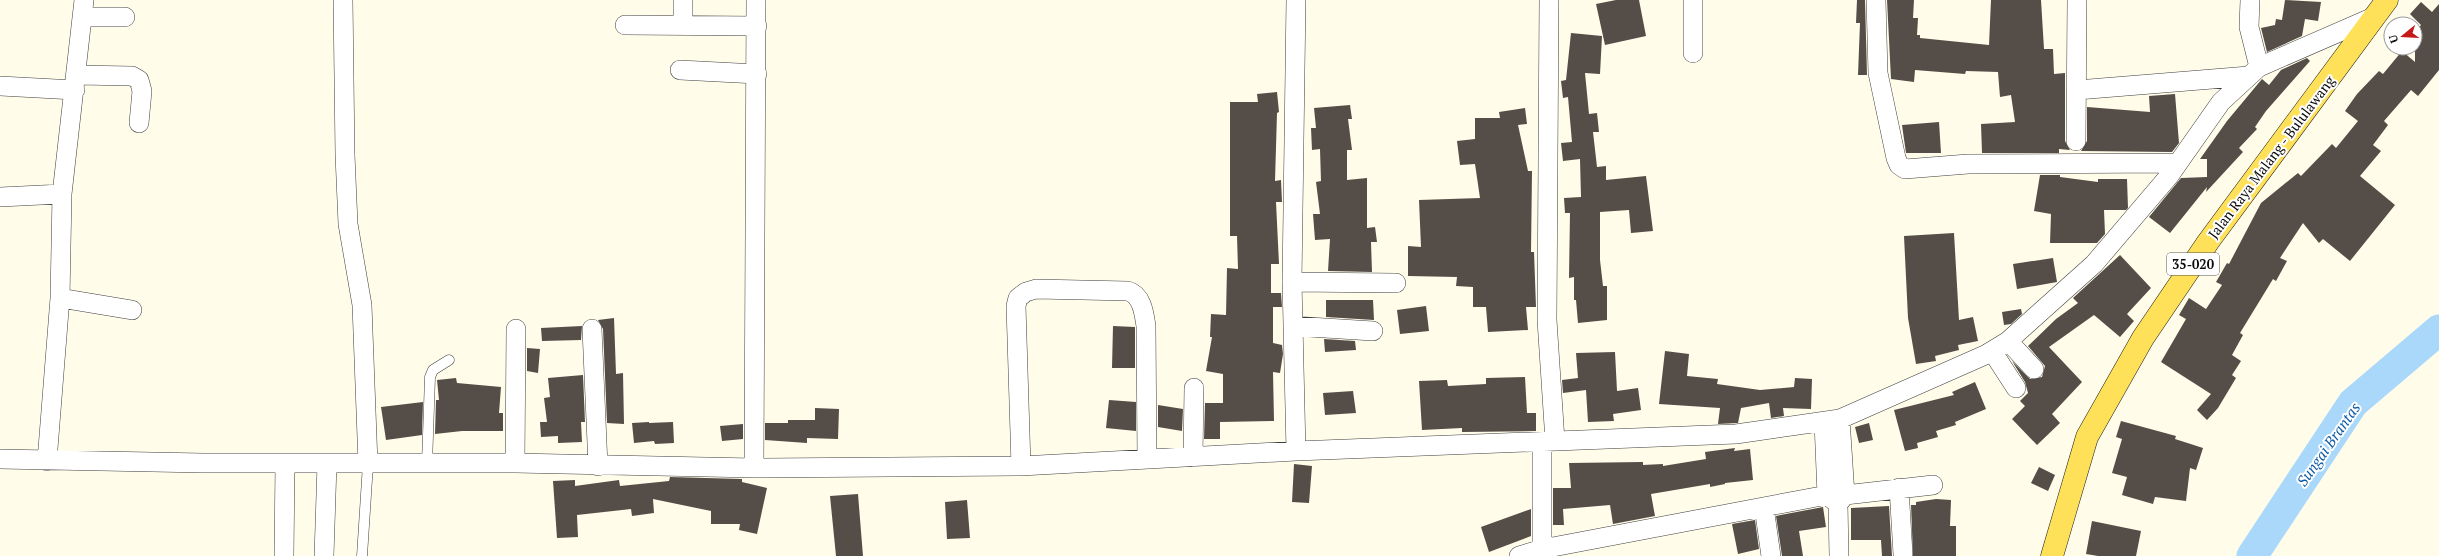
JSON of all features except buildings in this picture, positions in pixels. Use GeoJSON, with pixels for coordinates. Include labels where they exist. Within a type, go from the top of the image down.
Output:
{"type":"FeatureCollection","features":[{"type":"Feature","properties":{"kind":"main road","name":"Jalan Raya Malang - Bululawang"},"geometry":{"type":"LineString","coordinates":[[2052,556],[2088,437],[2143,338],[2208,242],[2381,8]]}},
{"type":"Feature","properties":{"kind":"street"},"geometry":{"type":"LineString","coordinates":[[343,0],[344,147],[348,208],[362,305],[368,464]]}},
{"type":"Feature","properties":{"kind":"street"},"geometry":{"type":"LineString","coordinates":[[683,0],[683,25]]}},
{"type":"Feature","properties":{"kind":"street"},"geometry":{"type":"LineString","coordinates":[[754,468],[757,74],[756,0]]}},
{"type":"Feature","properties":{"kind":"street"},"geometry":{"type":"LineString","coordinates":[[1296,0],[1292,282],[1296,451]]}},
{"type":"Feature","properties":{"kind":"street"},"geometry":{"type":"LineString","coordinates":[[1542,549],[1549,441],[1547,320],[1548,0]]}},
{"type":"Feature","properties":{"kind":"street"},"geometry":{"type":"LineString","coordinates":[[1693,0],[1693,53]]}},
{"type":"Feature","properties":{"kind":"street"},"geometry":{"type":"LineString","coordinates":[[1876,0],[1878,73],[1884,108],[1896,158],[1899,165],[1905,169],[1968,164],[2178,163]]}},
{"type":"Feature","properties":{"kind":"street"},"geometry":{"type":"LineString","coordinates":[[2076,141],[2077,0]]}},
{"type":"Feature","properties":{"kind":"street"},"geometry":{"type":"LineString","coordinates":[[2250,0],[2249,27],[2254,72]]}},
{"type":"Feature","properties":{"kind":"street"},"geometry":{"type":"LineString","coordinates":[[47,461],[60,298],[62,194],[76,83],[83,8],[125,17]]}},
{"type":"Feature","properties":{"kind":"street"},"geometry":{"type":"LineString","coordinates":[[0,459],[285,464],[515,463],[598,466],[754,468],[1021,466],[1296,451],[1736,434],[1832,421],[1992,351],[2008,341],[2094,264],[2178,163],[2221,102],[2254,72],[2381,8]]}},
{"type":"Feature","properties":{"kind":"street"},"geometry":{"type":"LineString","coordinates":[[625,25],[757,26]]}},
{"type":"Feature","properties":{"kind":"street"},"geometry":{"type":"LineString","coordinates":[[680,70],[757,74]]}},
{"type":"Feature","properties":{"kind":"street"},"geometry":{"type":"LineString","coordinates":[[2077,90],[2254,72]]}},
{"type":"Feature","properties":{"kind":"street"},"geometry":{"type":"LineString","coordinates":[[0,86],[76,83],[132,76],[139,80],[142,91],[139,123]]}},
{"type":"Feature","properties":{"kind":"street"},"geometry":{"type":"LineString","coordinates":[[0,197],[62,194]]}},
{"type":"Feature","properties":{"kind":"street"},"geometry":{"type":"LineString","coordinates":[[1292,282],[1396,283]]}},
{"type":"Feature","properties":{"kind":"street"},"geometry":{"type":"LineString","coordinates":[[1021,466],[1016,306],[1018,298],[1026,292],[1036,289],[1128,291],[1134,292],[1138,298],[1144,310],[1146,326],[1147,459]]}},
{"type":"Feature","properties":{"kind":"street"},"geometry":{"type":"LineString","coordinates":[[60,298],[132,310]]}},
{"type":"Feature","properties":{"kind":"street"},"geometry":{"type":"LineString","coordinates":[[1293,326],[1373,331]]}},
{"type":"Feature","properties":{"kind":"street"},"geometry":{"type":"LineString","coordinates":[[515,463],[516,329]]}},
{"type":"Feature","properties":{"kind":"street"},"geometry":{"type":"LineString","coordinates":[[592,329],[598,466]]}},
{"type":"Feature","properties":{"kind":"street"},"geometry":{"type":"LineString","coordinates":[[2008,341],[2034,369]]}},
{"type":"Feature","properties":{"kind":"street"},"geometry":{"type":"LineString","coordinates":[[1992,351],[2016,388]]}},
{"type":"Feature","properties":{"kind":"street"},"geometry":{"type":"LineString","coordinates":[[1193,457],[1194,388]]}},
{"type":"Feature","properties":{"kind":"street"},"geometry":{"type":"LineString","coordinates":[[1832,421],[1839,556]]}},
{"type":"Feature","properties":{"kind":"street"},"geometry":{"type":"LineString","coordinates":[[284,556],[285,464]]}},
{"type":"Feature","properties":{"kind":"street"},"geometry":{"type":"LineString","coordinates":[[324,556],[327,464]]}},
{"type":"Feature","properties":{"kind":"street"},"geometry":{"type":"LineString","coordinates":[[1519,556],[1542,549],[1764,507],[1837,498],[1899,488],[1933,485]]}},
{"type":"Feature","properties":{"kind":"street"},"geometry":{"type":"LineString","coordinates":[[1899,488],[1903,554]]}},
{"type":"Feature","properties":{"kind":"street"},"geometry":{"type":"LineString","coordinates":[[1764,507],[1771,556]]}},
{"type":"Feature","properties":{"kind":"lane"},"geometry":{"type":"LineString","coordinates":[[427,464],[430,377],[432,370],[449,360]]}},
{"type":"Feature","properties":{"kind":"lane"},"geometry":{"type":"LineString","coordinates":[[362,556],[368,464]]}},
{"type":"Feature","properties":{"kind":"waterway","name":"Sungai Brantas"},"geometry":{"type":"LineString","coordinates":[[2252,556],[2353,403],[2439,330]]}}]}
